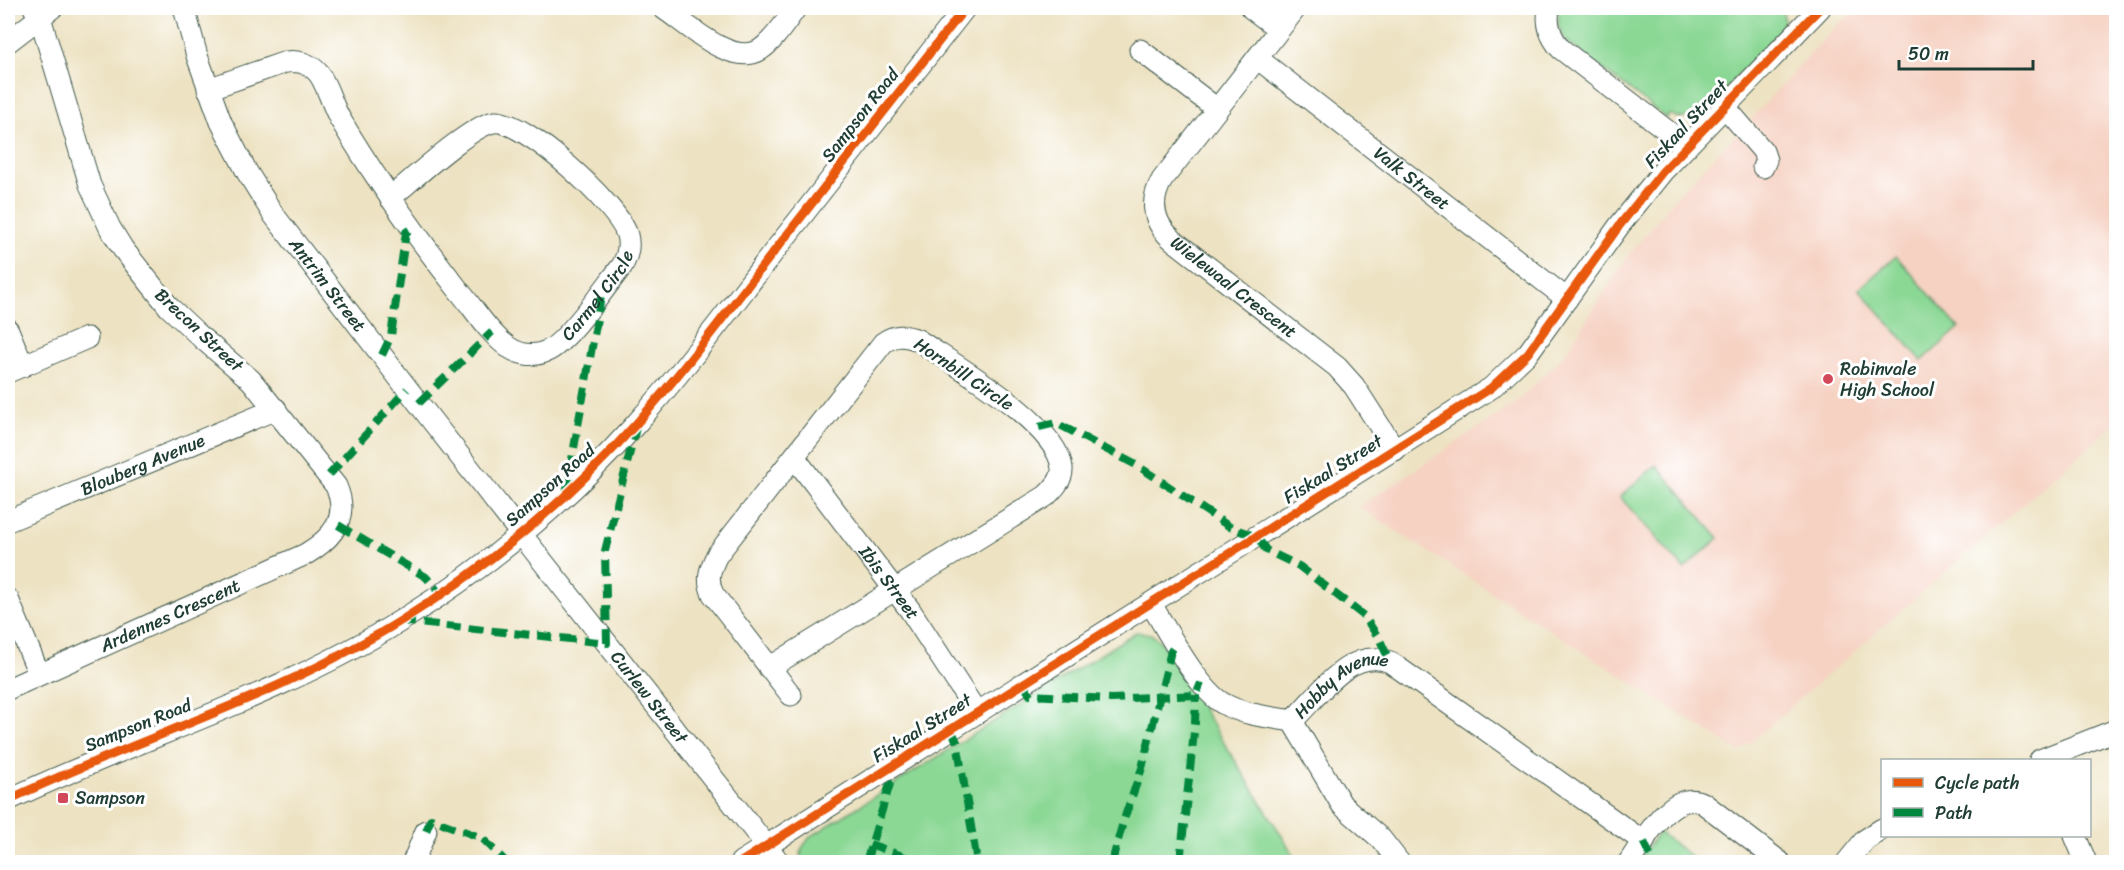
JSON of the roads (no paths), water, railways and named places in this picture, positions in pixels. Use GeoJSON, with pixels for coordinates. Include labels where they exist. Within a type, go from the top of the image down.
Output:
{"type":"FeatureCollection","features":[{"type":"Feature","properties":{"kind":"street","name":"Antrim Street"},"geometry":{"type":"LineString","coordinates":[[184,8],[208,89],[236,153],[273,214],[521,533]]}},
{"type":"Feature","properties":{"kind":"street"},"geometry":{"type":"LineString","coordinates":[[663,8],[720,48],[740,54],[760,49],[772,39],[796,8]]}},
{"type":"Feature","properties":{"kind":"street","name":"Sampson Road"},"geometry":{"type":"LineString","coordinates":[[8,800],[59,775],[274,688],[316,668],[358,646],[441,595],[493,557],[565,496],[605,457],[658,398],[964,8]]}},
{"type":"Feature","properties":{"kind":"street"},"geometry":{"type":"LineString","coordinates":[[1251,8],[1279,29]]}},
{"type":"Feature","properties":{"kind":"street","name":"Wielewaal Crescent"},"geometry":{"type":"LineString","coordinates":[[1296,8],[1158,188],[1154,207],[1159,225],[1173,240],[1337,367],[1354,386],[1395,450]]}},
{"type":"Feature","properties":{"kind":"street"},"geometry":{"type":"LineString","coordinates":[[1549,8],[1547,17],[1551,34],[1561,49],[1687,146]]}},
{"type":"Feature","properties":{"kind":"street"},"geometry":{"type":"LineString","coordinates":[[8,42],[42,11]]}},
{"type":"Feature","properties":{"kind":"street","name":"Brecon Street"},"geometry":{"type":"LineString","coordinates":[[42,11],[82,164],[110,228],[137,270],[169,307],[203,339],[241,369],[276,408],[336,486],[342,504],[341,514],[338,525],[330,536]]}},
{"type":"Feature","properties":{"kind":"street","name":"Fiskaal Street"},"geometry":{"type":"LineString","coordinates":[[741,862],[772,854],[976,713],[1478,398],[1528,353],[1640,198],[1725,107],[1808,12]]}},
{"type":"Feature","properties":{"kind":"street"},"geometry":{"type":"LineString","coordinates":[[1140,50],[1217,109]]}},
{"type":"Feature","properties":{"kind":"street","name":"Valk Street"},"geometry":{"type":"LineString","coordinates":[[1257,58],[1567,299]]}},
{"type":"Feature","properties":{"kind":"street","name":"Carmel Circle"},"geometry":{"type":"LineString","coordinates":[[208,89],[286,62],[306,64],[319,75],[339,117],[390,198],[417,237],[492,332],[510,348],[523,354],[535,355],[561,342],[626,259],[627,235],[618,218],[599,195],[583,179],[525,134],[505,123],[486,124],[470,134],[390,198]]}},
{"type":"Feature","properties":{"kind":"street"},"geometry":{"type":"LineString","coordinates":[[1725,107],[1763,151],[1766,160],[1763,167]]}},
{"type":"Feature","properties":{"kind":"street"},"geometry":{"type":"LineString","coordinates":[[8,330],[15,369],[87,338]]}},
{"type":"Feature","properties":{"kind":"street","name":"Hornbill Circle"},"geometry":{"type":"LineString","coordinates":[[769,668],[1039,501],[1054,488],[1062,470],[1054,448],[1039,427],[1014,406],[918,340],[898,335],[883,343],[717,555],[711,567],[709,576],[713,594],[769,668],[791,695]]}},
{"type":"Feature","properties":{"kind":"street","name":"Blouberg Avenue"},"geometry":{"type":"LineString","coordinates":[[8,521],[276,408]]}},
{"type":"Feature","properties":{"kind":"street","name":"Ibis Street"},"geometry":{"type":"LineString","coordinates":[[795,458],[894,589],[976,713]]}},
{"type":"Feature","properties":{"kind":"street","name":"Curlew Street"},"geometry":{"type":"LineString","coordinates":[[521,533],[772,854]]}},
{"type":"Feature","properties":{"kind":"street","name":"Ardennes Crescent"},"geometry":{"type":"LineString","coordinates":[[8,689],[298,558],[313,550],[330,536]]}},
{"type":"Feature","properties":{"kind":"street"},"geometry":{"type":"LineString","coordinates":[[8,599],[39,674]]}},
{"type":"Feature","properties":{"kind":"street","name":"Hobby Avenue"},"geometry":{"type":"LineString","coordinates":[[1151,604],[1201,683],[1216,700],[1237,710],[1292,721],[1326,685],[1343,671],[1362,660],[1380,658],[1390,662],[1644,842]]}},
{"type":"Feature","properties":{"kind":"street"},"geometry":{"type":"LineString","coordinates":[[1292,721],[1342,805],[1381,839],[1399,862]]}},
{"type":"Feature","properties":{"kind":"street"},"geometry":{"type":"LineString","coordinates":[[2044,759],[2116,730]]}},
{"type":"Feature","properties":{"kind":"street"},"geometry":{"type":"LineString","coordinates":[[1629,862],[1667,811],[1677,804],[1692,800],[1703,803],[1780,862]]}},
{"type":"Feature","properties":{"kind":"street"},"geometry":{"type":"LineString","coordinates":[[1847,862],[1865,840],[1881,830]]}},
{"type":"Feature","properties":{"kind":"street"},"geometry":{"type":"LineString","coordinates":[[412,862],[426,831]]}},
{"type":"Feature","properties":{"kind":"street"},"geometry":{"type":"LineString","coordinates":[[2075,837],[2086,862]]}},
{"type":"Feature","properties":{"kind":"place","name":"Robinvale High School"},"geometry":{"type":"Point","coordinates":[1828,379]}},
{"type":"Feature","properties":{"kind":"place","name":"Sampson"},"geometry":{"type":"Point","coordinates":[63,798]}}]}
